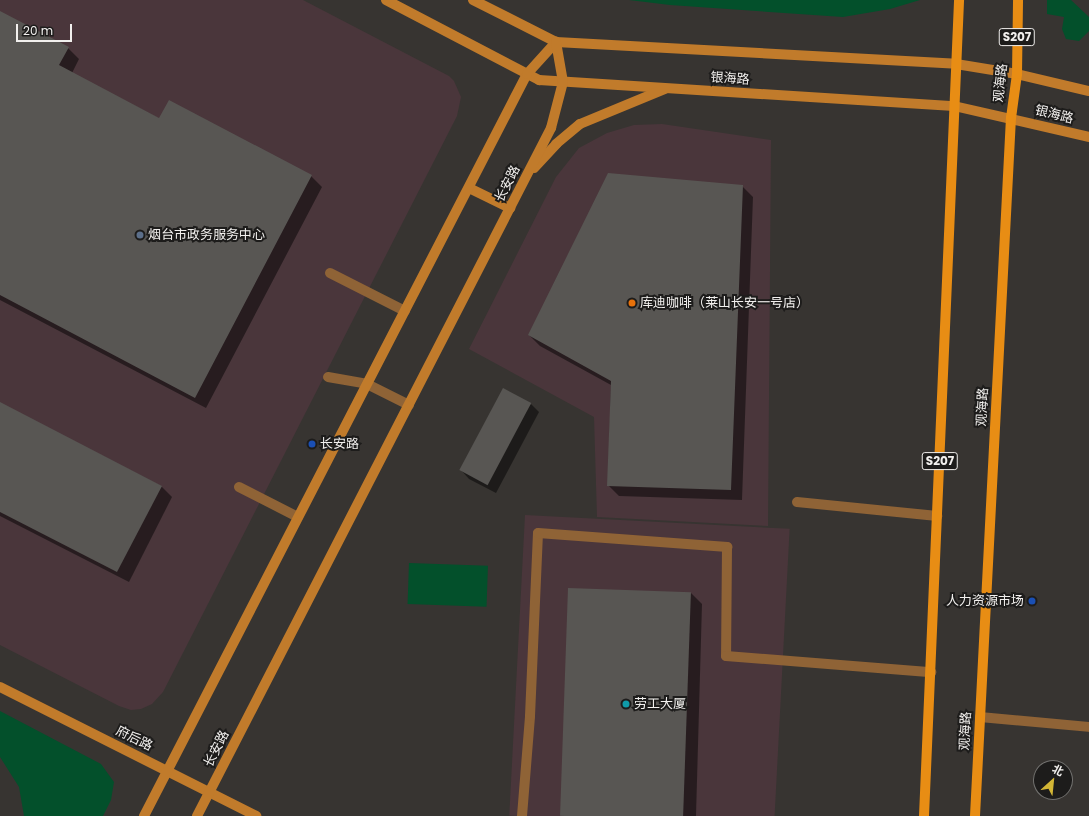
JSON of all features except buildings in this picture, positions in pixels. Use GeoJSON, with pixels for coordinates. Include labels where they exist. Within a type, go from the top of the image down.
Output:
{"type":"FeatureCollection","features":[{"type":"Feature","properties":{"kind":"main road","name":"S207"},"geometry":{"type":"LineString","coordinates":[[924,816],[959,0]]}},
{"type":"Feature","properties":{"kind":"main road","name":"观海路"},"geometry":{"type":"LineString","coordinates":[[975,816],[1011,118],[1017,74],[1018,0]]}},
{"type":"Feature","properties":{"kind":"street","name":"银海路"},"geometry":{"type":"LineString","coordinates":[[386,0],[539,80],[954,106],[1089,137]]}},
{"type":"Feature","properties":{"kind":"street","name":"银海路"},"geometry":{"type":"LineString","coordinates":[[473,0],[556,42],[956,64],[1017,74],[1089,92]]}},
{"type":"Feature","properties":{"kind":"street"},"geometry":{"type":"LineString","coordinates":[[144,816],[527,74],[556,42]]}},
{"type":"Feature","properties":{"kind":"street","name":"长安路"},"geometry":{"type":"LineString","coordinates":[[197,816],[551,128],[563,82],[556,42]]}},
{"type":"Feature","properties":{"kind":"street"},"geometry":{"type":"LineString","coordinates":[[526,177],[556,144],[580,124],[668,88]]}},
{"type":"Feature","properties":{"kind":"street"},"geometry":{"type":"LineString","coordinates":[[469,188],[510,208]]}},
{"type":"Feature","properties":{"kind":"street","name":"府后路"},"geometry":{"type":"LineString","coordinates":[[0,687],[256,816]]}},
{"type":"Feature","properties":{"kind":"lane"},"geometry":{"type":"LineString","coordinates":[[330,273],[405,311]]}},
{"type":"Feature","properties":{"kind":"lane"},"geometry":{"type":"LineString","coordinates":[[328,377],[367,384],[409,405]]}},
{"type":"Feature","properties":{"kind":"lane"},"geometry":{"type":"LineString","coordinates":[[239,487],[298,518]]}},
{"type":"Feature","properties":{"kind":"lane"},"geometry":{"type":"LineString","coordinates":[[797,502],[937,516]]}},
{"type":"Feature","properties":{"kind":"lane"},"geometry":{"type":"LineString","coordinates":[[522,816],[530,716],[538,533],[727,547],[726,656],[931,672]]}},
{"type":"Feature","properties":{"kind":"lane"},"geometry":{"type":"LineString","coordinates":[[980,717],[1089,727]]}},
{"type":"Feature","properties":{"kind":"shaded area"},"geometry":{"type":"Polygon","coordinates":[[[0,0],[303,0],[449,76],[454,81],[461,97],[457,116],[163,692],[152,704],[141,709],[131,710],[119,706],[0,645],[0,0]]]}},
{"type":"Feature","properties":{"kind":"shaded area"},"geometry":{"type":"Polygon","coordinates":[[[662,124],[771,140],[768,526],[597,517],[594,417],[469,349],[556,177],[579,148],[607,133],[634,125],[662,124]]]}},
{"type":"Feature","properties":{"kind":"shaded area"},"geometry":{"type":"Polygon","coordinates":[[[525,515],[790,529],[775,816],[509,816],[525,515]]]}},
{"type":"Feature","properties":{"kind":"green space"},"geometry":{"type":"Polygon","coordinates":[[[629,0],[920,0],[890,9],[843,17],[670,5],[629,0]]]}},
{"type":"Feature","properties":{"kind":"green space"},"geometry":{"type":"Polygon","coordinates":[[[1047,0],[1071,0],[1089,17],[1089,31],[1079,41],[1066,39],[1062,29],[1064,17],[1047,14],[1047,0]]]}},
{"type":"Feature","properties":{"kind":"green space"},"geometry":{"type":"Polygon","coordinates":[[[409,563],[488,566],[487,607],[408,604],[409,563]]]}},
{"type":"Feature","properties":{"kind":"green space"},"geometry":{"type":"Polygon","coordinates":[[[0,711],[101,764],[114,782],[111,800],[103,816],[24,816],[19,787],[0,757],[0,711]]]}},
{"type":"Feature","properties":{"kind":"place","name":"烟台市政务服务中心"},"geometry":{"type":"Point","coordinates":[140,235]}},
{"type":"Feature","properties":{"kind":"place","name":"库迪咖啡（莱山长安一号店）"},"geometry":{"type":"Point","coordinates":[632,303]}},
{"type":"Feature","properties":{"kind":"place","name":"长安路"},"geometry":{"type":"Point","coordinates":[312,444]}},
{"type":"Feature","properties":{"kind":"place","name":"人力资源市场"},"geometry":{"type":"Point","coordinates":[1032,601]}},
{"type":"Feature","properties":{"kind":"place","name":"劳工大厦"},"geometry":{"type":"Point","coordinates":[626,704]}}]}
